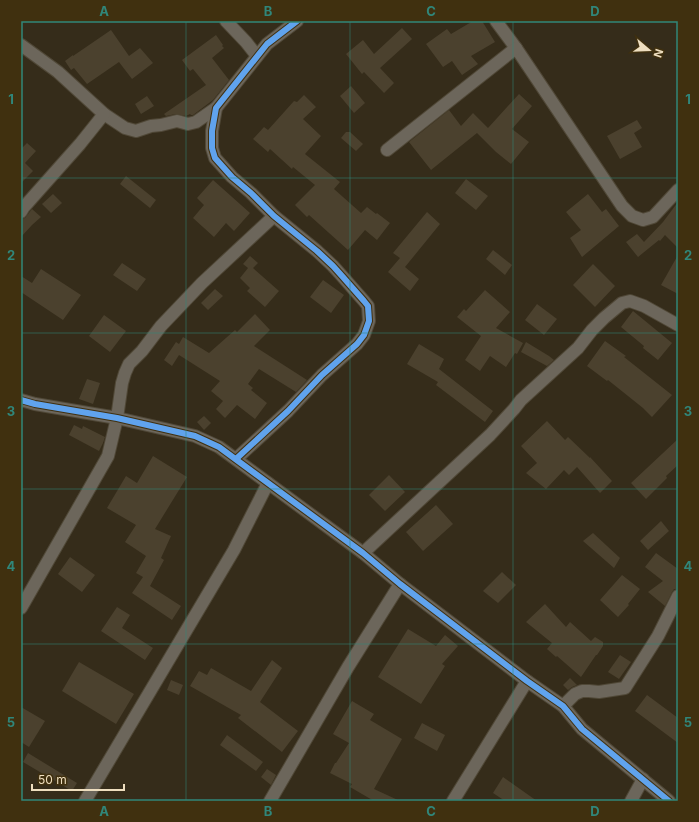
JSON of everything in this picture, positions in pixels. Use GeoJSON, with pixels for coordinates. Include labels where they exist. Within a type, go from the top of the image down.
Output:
{"type":"FeatureCollection","features":[{"type":"Feature","properties":{"kind":"street"},"geometry":{"type":"LineString","coordinates":[[226,21],[257,56]]}},
{"type":"Feature","properties":{"kind":"street"},"geometry":{"type":"LineString","coordinates":[[21,45],[58,72],[104,114],[125,128],[136,131],[177,121],[188,124],[196,122],[216,108],[267,44],[297,21]]}},
{"type":"Feature","properties":{"kind":"street"},"geometry":{"type":"LineString","coordinates":[[496,21],[516,48],[622,206],[632,216],[643,220],[653,217],[678,190]]}},
{"type":"Feature","properties":{"kind":"street"},"geometry":{"type":"LineString","coordinates":[[387,150],[516,48]]}},
{"type":"Feature","properties":{"kind":"street"},"geometry":{"type":"LineString","coordinates":[[216,108],[212,131],[212,148],[215,158],[232,177],[251,192],[274,216],[334,266],[368,306],[369,321],[364,335],[357,344],[322,375],[288,411],[236,459]]}},
{"type":"Feature","properties":{"kind":"street"},"geometry":{"type":"LineString","coordinates":[[21,212],[104,114]]}},
{"type":"Feature","properties":{"kind":"street"},"geometry":{"type":"LineString","coordinates":[[21,608],[108,456],[117,418],[122,383],[129,364],[181,304],[274,216]]}},
{"type":"Feature","properties":{"kind":"street"},"geometry":{"type":"LineString","coordinates":[[363,554],[490,435],[514,410],[521,400],[578,348],[592,330],[622,303],[630,301],[644,306],[678,325]]}},
{"type":"Feature","properties":{"kind":"street"},"geometry":{"type":"LineString","coordinates":[[21,400],[35,404],[117,418],[195,436],[219,447],[268,482],[400,584],[563,706],[582,729],[669,801]]}},
{"type":"Feature","properties":{"kind":"street"},"geometry":{"type":"LineString","coordinates":[[85,801],[234,550],[268,482]]}},
{"type":"Feature","properties":{"kind":"street"},"geometry":{"type":"LineString","coordinates":[[270,801],[348,667],[400,584]]}},
{"type":"Feature","properties":{"kind":"street"},"geometry":{"type":"LineString","coordinates":[[563,706],[575,694],[582,691],[599,692],[624,688],[658,636],[678,596]]}},
{"type":"Feature","properties":{"kind":"street"},"geometry":{"type":"LineString","coordinates":[[454,801],[528,681]]}},
{"type":"Feature","properties":{"kind":"street"},"geometry":{"type":"LineString","coordinates":[[631,801],[643,779]]}},
{"type":"Feature","properties":{"kind":"building"},"geometry":{"type":"Polygon","coordinates":[[[473,21],[482,21],[495,42],[471,56],[478,64],[462,75],[452,61],[443,67],[426,44],[447,29],[451,34],[473,21]]]}},
{"type":"Feature","properties":{"kind":"building"},"geometry":{"type":"Polygon","coordinates":[[[402,28],[412,39],[380,68],[394,83],[384,93],[364,72],[362,74],[346,54],[363,40],[374,54],[402,28]]]}},
{"type":"Feature","properties":{"kind":"building"},"geometry":{"type":"Polygon","coordinates":[[[111,30],[129,56],[140,48],[153,63],[132,79],[119,62],[87,84],[74,68],[71,70],[65,61],[111,30]]]}},
{"type":"Feature","properties":{"kind":"building"},"geometry":{"type":"Polygon","coordinates":[[[216,35],[224,48],[212,58],[229,80],[213,100],[193,115],[190,114],[186,116],[176,114],[166,116],[164,114],[206,85],[193,69],[190,71],[182,60],[216,35]]]}},
{"type":"Feature","properties":{"kind":"building"},"geometry":{"type":"Polygon","coordinates":[[[351,86],[365,103],[354,113],[340,96],[351,86]]]}},
{"type":"Feature","properties":{"kind":"building"},"geometry":{"type":"Polygon","coordinates":[[[519,94],[532,106],[512,129],[529,142],[511,164],[496,152],[477,133],[431,170],[409,142],[449,110],[461,126],[473,113],[488,128],[519,94]]]}},
{"type":"Feature","properties":{"kind":"building"},"geometry":{"type":"Polygon","coordinates":[[[304,95],[316,107],[303,119],[321,136],[305,154],[340,182],[334,189],[361,213],[367,207],[390,223],[377,240],[365,230],[348,250],[309,215],[307,217],[295,205],[315,185],[293,167],[292,169],[270,149],[268,152],[253,139],[264,127],[268,130],[294,101],[297,102],[304,95]]]}},
{"type":"Feature","properties":{"kind":"building"},"geometry":{"type":"Polygon","coordinates":[[[147,96],[154,106],[141,114],[135,104],[147,96]]]}},
{"type":"Feature","properties":{"kind":"building"},"geometry":{"type":"Polygon","coordinates":[[[637,120],[642,128],[634,133],[642,147],[620,159],[607,136],[637,120]]]}},
{"type":"Feature","properties":{"kind":"building"},"geometry":{"type":"Polygon","coordinates":[[[346,132],[350,132],[363,144],[356,151],[341,138],[346,132]]]}},
{"type":"Feature","properties":{"kind":"building"},"geometry":{"type":"Polygon","coordinates":[[[27,143],[36,151],[25,163],[33,171],[21,183],[21,149],[27,143]]]}},
{"type":"Feature","properties":{"kind":"building"},"geometry":{"type":"Polygon","coordinates":[[[126,176],[156,200],[150,208],[120,184],[126,176]]]}},
{"type":"Feature","properties":{"kind":"building"},"geometry":{"type":"Polygon","coordinates":[[[466,179],[488,196],[476,210],[455,193],[466,179]]]}},
{"type":"Feature","properties":{"kind":"building"},"geometry":{"type":"Polygon","coordinates":[[[213,180],[250,213],[234,231],[226,223],[214,237],[193,218],[204,205],[197,198],[213,180]]]}},
{"type":"Feature","properties":{"kind":"building"},"geometry":{"type":"Polygon","coordinates":[[[53,194],[62,203],[51,213],[42,204],[53,194]]]}},
{"type":"Feature","properties":{"kind":"building"},"geometry":{"type":"Polygon","coordinates":[[[588,194],[602,212],[606,209],[619,226],[582,257],[570,238],[581,230],[566,212],[588,194]]]}},
{"type":"Feature","properties":{"kind":"building"},"geometry":{"type":"Polygon","coordinates":[[[678,202],[678,248],[665,235],[660,241],[659,240],[638,257],[626,242],[637,234],[644,242],[663,222],[678,202]]]}},
{"type":"Feature","properties":{"kind":"building"},"geometry":{"type":"Polygon","coordinates":[[[32,209],[41,217],[21,237],[21,219],[25,218],[32,209]]]}},
{"type":"Feature","properties":{"kind":"building"},"geometry":{"type":"Polygon","coordinates":[[[427,212],[440,224],[405,267],[419,279],[410,291],[388,272],[400,258],[393,253],[427,212]]]}},
{"type":"Feature","properties":{"kind":"building"},"geometry":{"type":"Polygon","coordinates":[[[493,250],[512,265],[505,275],[486,259],[493,250]]]}},
{"type":"Feature","properties":{"kind":"building"},"geometry":{"type":"Polygon","coordinates":[[[678,255],[678,294],[661,285],[678,255]]]}},
{"type":"Feature","properties":{"kind":"building"},"geometry":{"type":"Polygon","coordinates":[[[250,256],[258,263],[253,268],[279,291],[265,307],[247,291],[250,288],[240,278],[248,268],[243,264],[250,256]]]}},
{"type":"Feature","properties":{"kind":"building"},"geometry":{"type":"Polygon","coordinates":[[[122,263],[146,279],[137,291],[113,275],[122,263]]]}},
{"type":"Feature","properties":{"kind":"building"},"geometry":{"type":"Polygon","coordinates":[[[593,264],[615,286],[595,307],[573,285],[593,264]]]}},
{"type":"Feature","properties":{"kind":"building"},"geometry":{"type":"Polygon","coordinates":[[[41,269],[81,295],[63,320],[21,292],[21,276],[32,283],[41,269]]]}},
{"type":"Feature","properties":{"kind":"building"},"geometry":{"type":"Polygon","coordinates":[[[323,280],[344,295],[331,313],[310,297],[323,280]]]}},
{"type":"Feature","properties":{"kind":"building"},"geometry":{"type":"Polygon","coordinates":[[[215,289],[223,296],[208,310],[201,303],[215,289]]]}},
{"type":"Feature","properties":{"kind":"building"},"geometry":{"type":"Polygon","coordinates":[[[485,290],[510,312],[496,328],[523,343],[517,354],[515,353],[506,367],[490,356],[480,371],[465,360],[481,336],[457,317],[464,309],[466,311],[485,290]]]}},
{"type":"Feature","properties":{"kind":"building"},"geometry":{"type":"Polygon","coordinates":[[[537,304],[557,319],[544,335],[525,320],[537,304]]]}},
{"type":"Feature","properties":{"kind":"building"},"geometry":{"type":"Polygon","coordinates":[[[633,311],[672,343],[658,360],[621,327],[633,311]]]}},
{"type":"Feature","properties":{"kind":"building"},"geometry":{"type":"Polygon","coordinates":[[[255,314],[270,330],[254,346],[307,380],[296,392],[259,369],[248,384],[253,388],[251,390],[267,403],[255,419],[237,405],[225,418],[216,409],[223,401],[211,391],[220,381],[179,355],[172,366],[164,360],[176,342],[179,344],[183,337],[209,353],[235,330],[237,332],[255,314]]]}},
{"type":"Feature","properties":{"kind":"building"},"geometry":{"type":"Polygon","coordinates":[[[104,315],[126,331],[110,352],[89,336],[104,315]]]}},
{"type":"Feature","properties":{"kind":"building"},"geometry":{"type":"Polygon","coordinates":[[[605,341],[626,356],[624,357],[672,395],[652,417],[608,380],[607,381],[587,366],[605,341]]]}},
{"type":"Feature","properties":{"kind":"building"},"geometry":{"type":"Polygon","coordinates":[[[526,342],[554,360],[547,366],[521,352],[526,342]]]}},
{"type":"Feature","properties":{"kind":"building"},"geometry":{"type":"Polygon","coordinates":[[[419,344],[444,359],[439,369],[493,411],[485,422],[436,385],[438,382],[407,364],[419,344]]]}},
{"type":"Feature","properties":{"kind":"building"},"geometry":{"type":"Polygon","coordinates":[[[87,379],[100,383],[93,404],[79,399],[87,379]]]}},
{"type":"Feature","properties":{"kind":"building"},"geometry":{"type":"Polygon","coordinates":[[[204,416],[211,423],[204,430],[197,422],[204,416]]]}},
{"type":"Feature","properties":{"kind":"building"},"geometry":{"type":"Polygon","coordinates":[[[547,421],[565,440],[568,437],[590,457],[612,481],[600,493],[577,467],[569,475],[564,470],[546,489],[526,473],[537,463],[521,446],[547,421]]]}},
{"type":"Feature","properties":{"kind":"building"},"geometry":{"type":"Polygon","coordinates":[[[74,425],[82,429],[83,426],[105,437],[99,451],[69,435],[74,425]]]}},
{"type":"Feature","properties":{"kind":"building"},"geometry":{"type":"Polygon","coordinates":[[[678,439],[678,465],[646,499],[631,483],[678,439]]]}},
{"type":"Feature","properties":{"kind":"building"},"geometry":{"type":"Polygon","coordinates":[[[153,456],[187,477],[155,529],[171,536],[161,558],[164,560],[150,586],[181,606],[172,620],[132,593],[143,577],[136,573],[146,556],[125,542],[136,525],[107,508],[126,476],[137,483],[153,456]]]}},
{"type":"Feature","properties":{"kind":"building"},"geometry":{"type":"Polygon","coordinates":[[[389,475],[405,492],[385,511],[369,495],[389,475]]]}},
{"type":"Feature","properties":{"kind":"building"},"geometry":{"type":"Polygon","coordinates":[[[436,505],[453,524],[423,551],[406,532],[436,505]]]}},
{"type":"Feature","properties":{"kind":"building"},"geometry":{"type":"Polygon","coordinates":[[[661,521],[669,531],[648,550],[640,541],[661,521]]]}},
{"type":"Feature","properties":{"kind":"building"},"geometry":{"type":"Polygon","coordinates":[[[593,533],[620,558],[614,568],[583,541],[593,533]]]}},
{"type":"Feature","properties":{"kind":"building"},"geometry":{"type":"Polygon","coordinates":[[[656,553],[678,569],[678,589],[674,589],[665,606],[648,592],[663,581],[645,567],[656,553]]]}},
{"type":"Feature","properties":{"kind":"building"},"geometry":{"type":"Polygon","coordinates":[[[70,557],[95,575],[82,592],[58,574],[70,557]]]}},
{"type":"Feature","properties":{"kind":"building"},"geometry":{"type":"Polygon","coordinates":[[[502,572],[516,585],[498,603],[483,591],[502,572]]]}},
{"type":"Feature","properties":{"kind":"building"},"geometry":{"type":"Polygon","coordinates":[[[622,575],[640,589],[628,604],[629,605],[618,617],[600,600],[622,575]]]}},
{"type":"Feature","properties":{"kind":"building"},"geometry":{"type":"Polygon","coordinates":[[[545,604],[566,627],[570,622],[591,641],[595,637],[603,642],[603,646],[581,677],[547,649],[552,643],[526,622],[545,604]]]}},
{"type":"Feature","properties":{"kind":"building"},"geometry":{"type":"Polygon","coordinates":[[[117,607],[130,615],[122,628],[153,648],[145,660],[101,631],[117,607]]]}},
{"type":"Feature","properties":{"kind":"building"},"geometry":{"type":"Polygon","coordinates":[[[408,629],[436,646],[445,635],[458,646],[442,664],[445,666],[421,704],[378,677],[408,629]]]}},
{"type":"Feature","properties":{"kind":"building"},"geometry":{"type":"Polygon","coordinates":[[[620,655],[631,662],[619,679],[608,672],[620,655]]]}},
{"type":"Feature","properties":{"kind":"building"},"geometry":{"type":"Polygon","coordinates":[[[272,660],[282,668],[260,702],[298,731],[282,752],[238,718],[241,715],[190,686],[199,671],[207,675],[211,668],[251,691],[272,660]]]}},
{"type":"Feature","properties":{"kind":"building"},"geometry":{"type":"Polygon","coordinates":[[[79,662],[134,694],[116,724],[62,691],[79,662]]]}},
{"type":"Feature","properties":{"kind":"building"},"geometry":{"type":"Polygon","coordinates":[[[570,678],[577,685],[568,690],[563,685],[570,678]]]}},
{"type":"Feature","properties":{"kind":"building"},"geometry":{"type":"Polygon","coordinates":[[[171,680],[183,685],[179,695],[167,690],[171,680]]]}},
{"type":"Feature","properties":{"kind":"building"},"geometry":{"type":"Polygon","coordinates":[[[647,695],[678,718],[678,743],[635,711],[647,695]]]}},
{"type":"Feature","properties":{"kind":"building"},"geometry":{"type":"Polygon","coordinates":[[[352,701],[374,714],[370,720],[402,739],[374,789],[400,801],[374,801],[350,787],[352,784],[330,773],[349,743],[333,734],[352,701]]]}},
{"type":"Feature","properties":{"kind":"building"},"geometry":{"type":"Polygon","coordinates":[[[21,707],[45,721],[29,747],[21,742],[21,707]]]}},
{"type":"Feature","properties":{"kind":"building"},"geometry":{"type":"Polygon","coordinates":[[[422,723],[445,735],[437,751],[414,738],[422,723]]]}},
{"type":"Feature","properties":{"kind":"building"},"geometry":{"type":"Polygon","coordinates":[[[227,735],[263,762],[256,771],[220,745],[227,735]]]}},
{"type":"Feature","properties":{"kind":"building"},"geometry":{"type":"Polygon","coordinates":[[[28,753],[77,783],[72,791],[23,762],[28,753]]]}},
{"type":"Feature","properties":{"kind":"building"},"geometry":{"type":"Polygon","coordinates":[[[267,769],[276,775],[271,785],[261,777],[267,769]]]}},
{"type":"Feature","properties":{"kind":"building"},"geometry":{"type":"Polygon","coordinates":[[[503,777],[537,801],[505,801],[493,793],[503,777]]]}},
{"type":"Feature","properties":{"kind":"cycle path"},"geometry":{"type":"LineString","coordinates":[[236,459],[288,411],[322,375],[357,344],[364,335],[369,321],[368,306],[333,266],[274,216],[251,193],[232,177],[215,158],[212,148],[212,131],[216,108],[267,44],[297,21]]}},
{"type":"Feature","properties":{"kind":"cycle path"},"geometry":{"type":"LineString","coordinates":[[21,400],[35,404],[117,418],[195,436],[219,447],[363,553],[400,584],[527,681],[563,706],[582,729],[669,801]]}}]}
